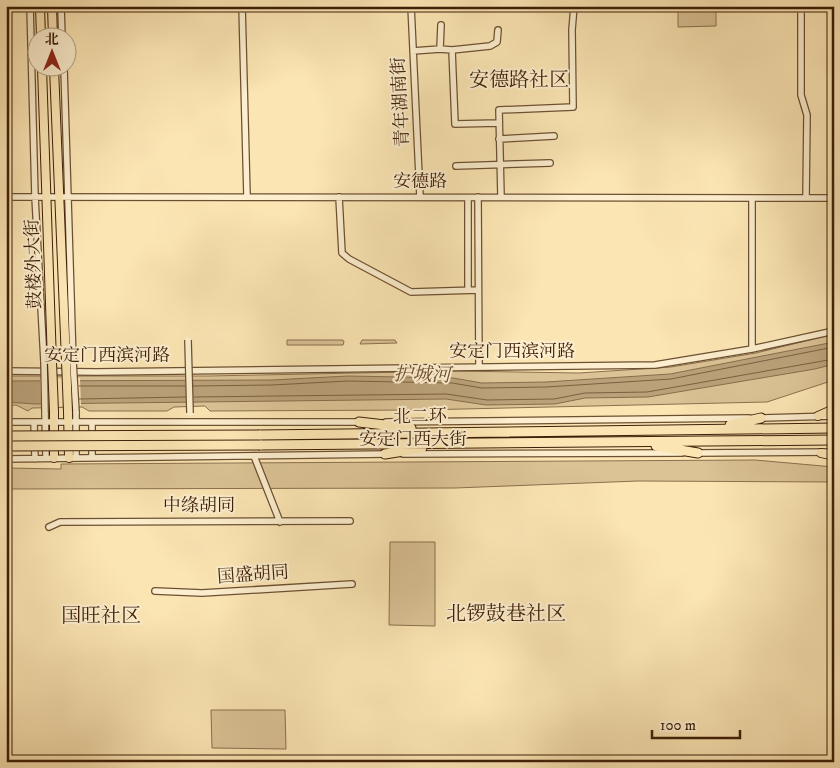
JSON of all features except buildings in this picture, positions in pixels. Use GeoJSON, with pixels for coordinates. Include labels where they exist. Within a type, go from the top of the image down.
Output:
{"type":"FeatureCollection","features":[{"type":"Feature","properties":{"kind":"highway"},"geometry":{"type":"LineString","coordinates":[[712,429],[762,418]]}},
{"type":"Feature","properties":{"kind":"highway"},"geometry":{"type":"LineString","coordinates":[[359,422],[448,432]]}},
{"type":"Feature","properties":{"kind":"highway","name":"北二环"},"geometry":{"type":"LineString","coordinates":[[6,436],[834,428]]}},
{"type":"Feature","properties":{"kind":"highway","name":"北二环"},"geometry":{"type":"LineString","coordinates":[[6,446],[834,440]]}},
{"type":"Feature","properties":{"kind":"highway"},"geometry":{"type":"LineString","coordinates":[[634,442],[698,453]]}},
{"type":"Feature","properties":{"kind":"highway"},"geometry":{"type":"LineString","coordinates":[[385,454],[450,443]]}},
{"type":"Feature","properties":{"kind":"main road"},"geometry":{"type":"LineString","coordinates":[[40,6],[41,28]]}},
{"type":"Feature","properties":{"kind":"main road"},"geometry":{"type":"LineString","coordinates":[[52,6],[53,28]]}},
{"type":"Feature","properties":{"kind":"main road","name":"鼓楼外大街"},"geometry":{"type":"LineString","coordinates":[[42,78],[54,458]]}},
{"type":"Feature","properties":{"kind":"main road","name":"鼓楼外大街"},"geometry":{"type":"LineString","coordinates":[[54,78],[59,197],[70,361],[72,458]]}},
{"type":"Feature","properties":{"kind":"main road"},"geometry":{"type":"LineString","coordinates":[[818,416],[834,409]]}},
{"type":"Feature","properties":{"kind":"main road"},"geometry":{"type":"LineString","coordinates":[[821,453],[834,456]]}},
{"type":"Feature","properties":{"kind":"street","name":"鼓楼外大街"},"geometry":{"type":"LineString","coordinates":[[30,6],[35,196],[44,362],[45,422]]}},
{"type":"Feature","properties":{"kind":"street"},"geometry":{"type":"LineString","coordinates":[[61,6],[62,28]]}},
{"type":"Feature","properties":{"kind":"street"},"geometry":{"type":"LineString","coordinates":[[242,6],[247,196]]}},
{"type":"Feature","properties":{"kind":"street","name":"青年湖南街"},"geometry":{"type":"LineString","coordinates":[[411,6],[420,197]]}},
{"type":"Feature","properties":{"kind":"street"},"geometry":{"type":"LineString","coordinates":[[501,197],[498,110],[573,107],[572,30],[574,6]]}},
{"type":"Feature","properties":{"kind":"street"},"geometry":{"type":"LineString","coordinates":[[801,6],[801,95],[807,115],[806,198]]}},
{"type":"Feature","properties":{"kind":"street"},"geometry":{"type":"LineString","coordinates":[[440,25],[440,49]]}},
{"type":"Feature","properties":{"kind":"street"},"geometry":{"type":"LineString","coordinates":[[413,51],[452,50],[490,46],[497,42],[498,30]]}},
{"type":"Feature","properties":{"kind":"street"},"geometry":{"type":"LineString","coordinates":[[452,50],[455,124],[499,123]]}},
{"type":"Feature","properties":{"kind":"street","name":"鼓楼外大街"},"geometry":{"type":"LineString","coordinates":[[64,78],[70,196],[70,361]]}},
{"type":"Feature","properties":{"kind":"street"},"geometry":{"type":"LineString","coordinates":[[500,139],[554,136]]}},
{"type":"Feature","properties":{"kind":"street"},"geometry":{"type":"LineString","coordinates":[[456,166],[550,164]]}},
{"type":"Feature","properties":{"kind":"street","name":"安德路"},"geometry":{"type":"LineString","coordinates":[[6,196],[834,198]]}},
{"type":"Feature","properties":{"kind":"street"},"geometry":{"type":"LineString","coordinates":[[339,197],[342,253],[349,259],[411,292],[478,290]]}},
{"type":"Feature","properties":{"kind":"street"},"geometry":{"type":"LineString","coordinates":[[478,197],[479,367]]}},
{"type":"Feature","properties":{"kind":"street"},"geometry":{"type":"LineString","coordinates":[[468,198],[468,290]]}},
{"type":"Feature","properties":{"kind":"street"},"geometry":{"type":"LineString","coordinates":[[752,198],[752,349]]}},
{"type":"Feature","properties":{"kind":"street","name":"安定门西滨河路"},"geometry":{"type":"LineString","coordinates":[[6,371],[96,372],[655,365],[752,349],[834,331]]}},
{"type":"Feature","properties":{"kind":"street"},"geometry":{"type":"LineString","coordinates":[[188,340],[190,422]]}},
{"type":"Feature","properties":{"kind":"street","name":"安定门西大街"},"geometry":{"type":"LineString","coordinates":[[6,422],[359,422],[834,416]]}},
{"type":"Feature","properties":{"kind":"street"},"geometry":{"type":"LineString","coordinates":[[34,422],[35,459]]}},
{"type":"Feature","properties":{"kind":"street"},"geometry":{"type":"LineString","coordinates":[[45,422],[46,458]]}},
{"type":"Feature","properties":{"kind":"street"},"geometry":{"type":"LineString","coordinates":[[92,422],[92,458]]}},
{"type":"Feature","properties":{"kind":"street","name":"安定门西大街"},"geometry":{"type":"LineString","coordinates":[[6,459],[385,454],[834,452]]}},
{"type":"Feature","properties":{"kind":"street"},"geometry":{"type":"LineString","coordinates":[[254,456],[280,522]]}},
{"type":"Feature","properties":{"kind":"street","name":"中绦胡同"},"geometry":{"type":"LineString","coordinates":[[49,527],[60,522],[350,521]]}},
{"type":"Feature","properties":{"kind":"street","name":"国盛胡同"},"geometry":{"type":"LineString","coordinates":[[155,591],[202,593],[352,584]]}},
{"type":"Feature","properties":{"kind":"shaded area"},"geometry":{"type":"Polygon","coordinates":[[[716,9],[716,26],[678,27],[678,10],[716,9]]]}},
{"type":"Feature","properties":{"kind":"shaded area"},"geometry":{"type":"Polygon","coordinates":[[[834,334],[834,380],[767,402],[420,410],[210,411],[205,406],[174,407],[167,411],[89,411],[82,407],[32,408],[28,411],[16,405],[6,406],[6,376],[209,376],[456,371],[579,373],[671,367],[756,353],[834,334]]]}},
{"type":"Feature","properties":{"kind":"shaded area"},"geometry":{"type":"Polygon","coordinates":[[[287,340],[343,340],[344,342],[343,345],[287,345],[287,340]]]}},
{"type":"Feature","properties":{"kind":"shaded area"},"geometry":{"type":"Polygon","coordinates":[[[362,340],[395,340],[397,343],[360,344],[362,340]]]}},
{"type":"Feature","properties":{"kind":"shaded area"},"geometry":{"type":"Polygon","coordinates":[[[755,460],[834,467],[834,482],[638,481],[455,488],[6,489],[6,468],[61,469],[61,464],[755,460]]]}},
{"type":"Feature","properties":{"kind":"shaded area"},"geometry":{"type":"Polygon","coordinates":[[[390,542],[435,542],[435,626],[389,625],[390,542]]]}},
{"type":"Feature","properties":{"kind":"shaded area"},"geometry":{"type":"Polygon","coordinates":[[[211,710],[285,710],[286,749],[212,748],[211,710]]]}},
{"type":"Feature","properties":{"kind":"water"},"geometry":{"type":"Polygon","coordinates":[[[834,342],[834,364],[815,369],[648,397],[585,398],[555,404],[486,405],[446,399],[35,404],[6,402],[6,381],[272,380],[348,376],[453,378],[482,383],[546,382],[670,374],[834,342]]]}},
{"type":"Feature","properties":{"kind":"pier"},"geometry":{"type":"Polygon","coordinates":[[[80,378],[81,406],[41,407],[40,379],[80,378]]]}},
{"type":"Feature","properties":{"kind":"district","name":"安德路社区"},"geometry":{"type":"Point","coordinates":[519,80]}},
{"type":"Feature","properties":{"kind":"district","name":"北锣鼓巷社区"},"geometry":{"type":"Point","coordinates":[506,614]}},
{"type":"Feature","properties":{"kind":"district","name":"国旺社区"},"geometry":{"type":"Point","coordinates":[101,616]}},
{"type":"Feature","properties":{"kind":"water label","name":"护城河"},"geometry":{"type":"Point","coordinates":[422,375]}}]}
